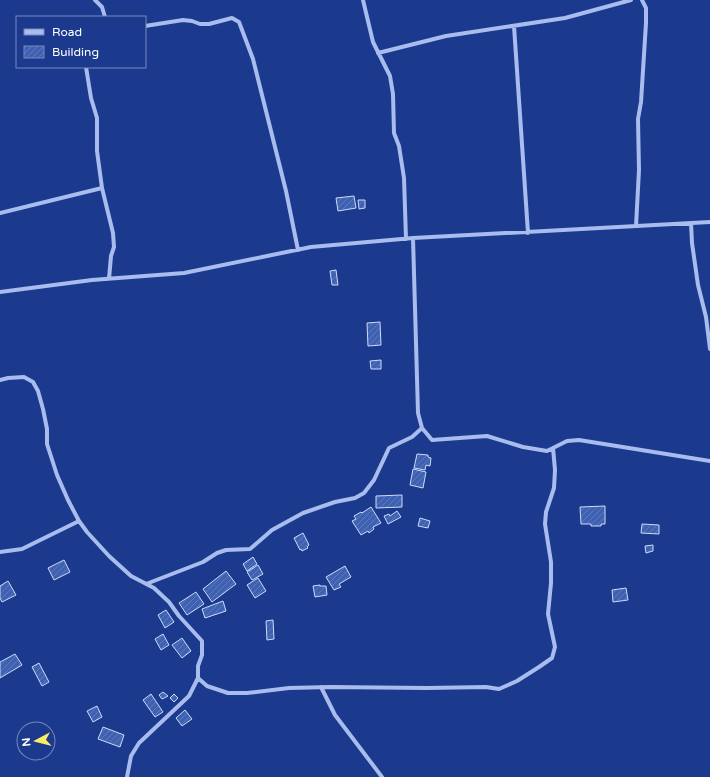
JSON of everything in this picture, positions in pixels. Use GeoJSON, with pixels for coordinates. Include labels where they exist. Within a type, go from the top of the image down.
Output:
{"type":"FeatureCollection","features":[{"type":"Feature","properties":{"kind":"street"},"geometry":{"type":"LineString","coordinates":[[95,0],[102,7],[105,16]]}},
{"type":"Feature","properties":{"kind":"street"},"geometry":{"type":"LineString","coordinates":[[363,0],[373,42],[390,76],[393,94],[394,133],[399,146],[404,178],[406,239]]}},
{"type":"Feature","properties":{"kind":"street"},"geometry":{"type":"LineString","coordinates":[[378,53],[446,36],[566,18],[631,0]]}},
{"type":"Feature","properties":{"kind":"street"},"geometry":{"type":"LineString","coordinates":[[636,226],[639,170],[638,119],[642,102],[646,23],[646,8],[642,0]]}},
{"type":"Feature","properties":{"kind":"street"},"geometry":{"type":"LineString","coordinates":[[146,26],[183,20],[200,24],[209,24],[232,18],[239,22],[254,59],[286,192],[298,250]]}},
{"type":"Feature","properties":{"kind":"street"},"geometry":{"type":"LineString","coordinates":[[514,26],[528,233]]}},
{"type":"Feature","properties":{"kind":"street"},"geometry":{"type":"LineString","coordinates":[[86,68],[91,98],[97,118],[97,144],[102,188],[114,247],[111,256],[109,279]]}},
{"type":"Feature","properties":{"kind":"street"},"geometry":{"type":"LineString","coordinates":[[0,213],[102,188]]}},
{"type":"Feature","properties":{"kind":"street"},"geometry":{"type":"LineString","coordinates":[[0,292],[109,279],[184,273],[311,247],[413,238],[710,222]]}},
{"type":"Feature","properties":{"kind":"street"},"geometry":{"type":"LineString","coordinates":[[691,223],[692,243],[698,285],[706,316],[710,349]]}},
{"type":"Feature","properties":{"kind":"street"},"geometry":{"type":"LineString","coordinates":[[413,238],[418,413],[422,428],[432,440],[487,436],[523,447],[547,451],[567,440],[579,440],[710,461]]}},
{"type":"Feature","properties":{"kind":"street"},"geometry":{"type":"LineString","coordinates":[[0,380],[24,377],[32,382],[38,391],[47,429],[47,444],[65,494],[79,521],[109,556],[131,576],[154,588],[169,602],[202,642],[202,655],[198,666],[198,678],[189,696],[139,743],[131,756],[127,777]]}},
{"type":"Feature","properties":{"kind":"street"},"geometry":{"type":"LineString","coordinates":[[146,584],[203,562],[217,553],[226,550],[250,549],[272,530],[302,513],[335,502],[355,498],[364,493],[374,480],[389,448],[412,437],[422,428]]}},
{"type":"Feature","properties":{"kind":"street"},"geometry":{"type":"LineString","coordinates":[[198,678],[207,686],[228,693],[247,693],[288,688],[320,687],[486,687],[499,689],[516,682],[552,658],[555,647],[548,614],[551,583],[551,562],[546,524],[546,512],[554,488],[553,448]]}},
{"type":"Feature","properties":{"kind":"street"},"geometry":{"type":"LineString","coordinates":[[0,552],[22,549],[79,521]]}},
{"type":"Feature","properties":{"kind":"street"},"geometry":{"type":"LineString","coordinates":[[320,687],[335,715],[382,777]]}},
{"type":"Feature","properties":{"kind":"building"},"geometry":{"type":"Polygon","coordinates":[[[354,196],[356,208],[338,211],[336,198],[354,196]]]}},
{"type":"Feature","properties":{"kind":"building"},"geometry":{"type":"Polygon","coordinates":[[[358,200],[365,200],[365,208],[359,209],[358,200]]]}},
{"type":"Feature","properties":{"kind":"building"},"geometry":{"type":"Polygon","coordinates":[[[336,270],[338,285],[332,285],[330,271],[336,270]]]}},
{"type":"Feature","properties":{"kind":"building"},"geometry":{"type":"Polygon","coordinates":[[[380,322],[381,345],[368,346],[367,323],[380,322]]]}},
{"type":"Feature","properties":{"kind":"building"},"geometry":{"type":"Polygon","coordinates":[[[381,360],[381,369],[371,369],[370,361],[381,360]]]}},
{"type":"Feature","properties":{"kind":"building"},"geometry":{"type":"Polygon","coordinates":[[[417,454],[428,455],[428,457],[431,458],[430,466],[426,465],[425,470],[414,468],[417,454]]]}},
{"type":"Feature","properties":{"kind":"building"},"geometry":{"type":"Polygon","coordinates":[[[413,469],[426,472],[423,488],[410,485],[413,469]]]}},
{"type":"Feature","properties":{"kind":"building"},"geometry":{"type":"Polygon","coordinates":[[[402,495],[402,507],[376,508],[376,496],[402,495]]]}},
{"type":"Feature","properties":{"kind":"building"},"geometry":{"type":"Polygon","coordinates":[[[605,506],[605,524],[601,524],[601,526],[591,526],[591,524],[581,524],[580,507],[605,506]]]}},
{"type":"Feature","properties":{"kind":"building"},"geometry":{"type":"Polygon","coordinates":[[[371,507],[381,523],[373,527],[374,529],[369,533],[368,531],[361,535],[352,521],[356,519],[354,516],[371,507]]]}},
{"type":"Feature","properties":{"kind":"building"},"geometry":{"type":"Polygon","coordinates":[[[397,511],[401,517],[388,524],[384,516],[389,514],[390,516],[397,511]]]}},
{"type":"Feature","properties":{"kind":"building"},"geometry":{"type":"Polygon","coordinates":[[[420,518],[430,521],[428,528],[418,526],[420,518]]]}},
{"type":"Feature","properties":{"kind":"building"},"geometry":{"type":"Polygon","coordinates":[[[642,524],[659,525],[659,534],[641,533],[642,524]]]}},
{"type":"Feature","properties":{"kind":"building"},"geometry":{"type":"Polygon","coordinates":[[[303,533],[309,545],[307,547],[308,548],[302,551],[294,538],[303,533]]]}},
{"type":"Feature","properties":{"kind":"building"},"geometry":{"type":"Polygon","coordinates":[[[653,545],[653,551],[646,553],[645,546],[653,545]]]}},
{"type":"Feature","properties":{"kind":"building"},"geometry":{"type":"Polygon","coordinates":[[[253,557],[257,564],[247,571],[243,564],[253,557]]]}},
{"type":"Feature","properties":{"kind":"building"},"geometry":{"type":"Polygon","coordinates":[[[64,560],[70,572],[54,580],[48,568],[64,560]]]}},
{"type":"Feature","properties":{"kind":"building"},"geometry":{"type":"Polygon","coordinates":[[[258,565],[263,574],[252,580],[247,572],[258,565]]]}},
{"type":"Feature","properties":{"kind":"building"},"geometry":{"type":"Polygon","coordinates":[[[345,566],[351,577],[339,584],[341,587],[334,590],[326,577],[345,566]]]}},
{"type":"Feature","properties":{"kind":"building"},"geometry":{"type":"Polygon","coordinates":[[[226,571],[236,584],[212,602],[203,589],[226,571]]]}},
{"type":"Feature","properties":{"kind":"building"},"geometry":{"type":"Polygon","coordinates":[[[258,578],[266,591],[255,598],[247,585],[258,578]]]}},
{"type":"Feature","properties":{"kind":"building"},"geometry":{"type":"Polygon","coordinates":[[[8,581],[16,595],[2,602],[0,598],[0,586],[8,581]]]}},
{"type":"Feature","properties":{"kind":"building"},"geometry":{"type":"Polygon","coordinates":[[[313,586],[326,586],[327,595],[315,597],[313,586]]]}},
{"type":"Feature","properties":{"kind":"building"},"geometry":{"type":"Polygon","coordinates":[[[626,588],[628,600],[613,602],[612,590],[626,588]]]}},
{"type":"Feature","properties":{"kind":"building"},"geometry":{"type":"Polygon","coordinates":[[[196,592],[204,604],[187,615],[179,603],[196,592]]]}},
{"type":"Feature","properties":{"kind":"building"},"geometry":{"type":"Polygon","coordinates":[[[223,601],[226,611],[205,618],[202,609],[223,601]]]}},
{"type":"Feature","properties":{"kind":"building"},"geometry":{"type":"Polygon","coordinates":[[[166,610],[174,622],[165,628],[158,615],[166,610]]]}},
{"type":"Feature","properties":{"kind":"building"},"geometry":{"type":"Polygon","coordinates":[[[273,620],[274,639],[267,640],[266,621],[273,620]]]}},
{"type":"Feature","properties":{"kind":"building"},"geometry":{"type":"Polygon","coordinates":[[[163,634],[169,645],[161,650],[155,639],[163,634]]]}},
{"type":"Feature","properties":{"kind":"building"},"geometry":{"type":"Polygon","coordinates":[[[182,638],[191,651],[182,658],[172,645],[182,638]]]}},
{"type":"Feature","properties":{"kind":"building"},"geometry":{"type":"Polygon","coordinates":[[[15,654],[22,665],[0,678],[0,662],[15,654]]]}},
{"type":"Feature","properties":{"kind":"building"},"geometry":{"type":"Polygon","coordinates":[[[39,663],[49,682],[42,686],[32,667],[39,663]]]}},
{"type":"Feature","properties":{"kind":"building"},"geometry":{"type":"Polygon","coordinates":[[[163,692],[168,696],[162,699],[159,695],[163,692]]]}},
{"type":"Feature","properties":{"kind":"building"},"geometry":{"type":"Polygon","coordinates":[[[151,694],[163,712],[155,717],[143,700],[151,694]]]}},
{"type":"Feature","properties":{"kind":"building"},"geometry":{"type":"Polygon","coordinates":[[[174,694],[178,698],[174,702],[170,698],[174,694]]]}},
{"type":"Feature","properties":{"kind":"building"},"geometry":{"type":"Polygon","coordinates":[[[97,706],[102,717],[93,722],[87,711],[97,706]]]}},
{"type":"Feature","properties":{"kind":"building"},"geometry":{"type":"Polygon","coordinates":[[[185,710],[192,719],[182,726],[176,718],[185,710]]]}},
{"type":"Feature","properties":{"kind":"building"},"geometry":{"type":"Polygon","coordinates":[[[103,727],[124,735],[120,747],[98,739],[103,727]]]}}]}
